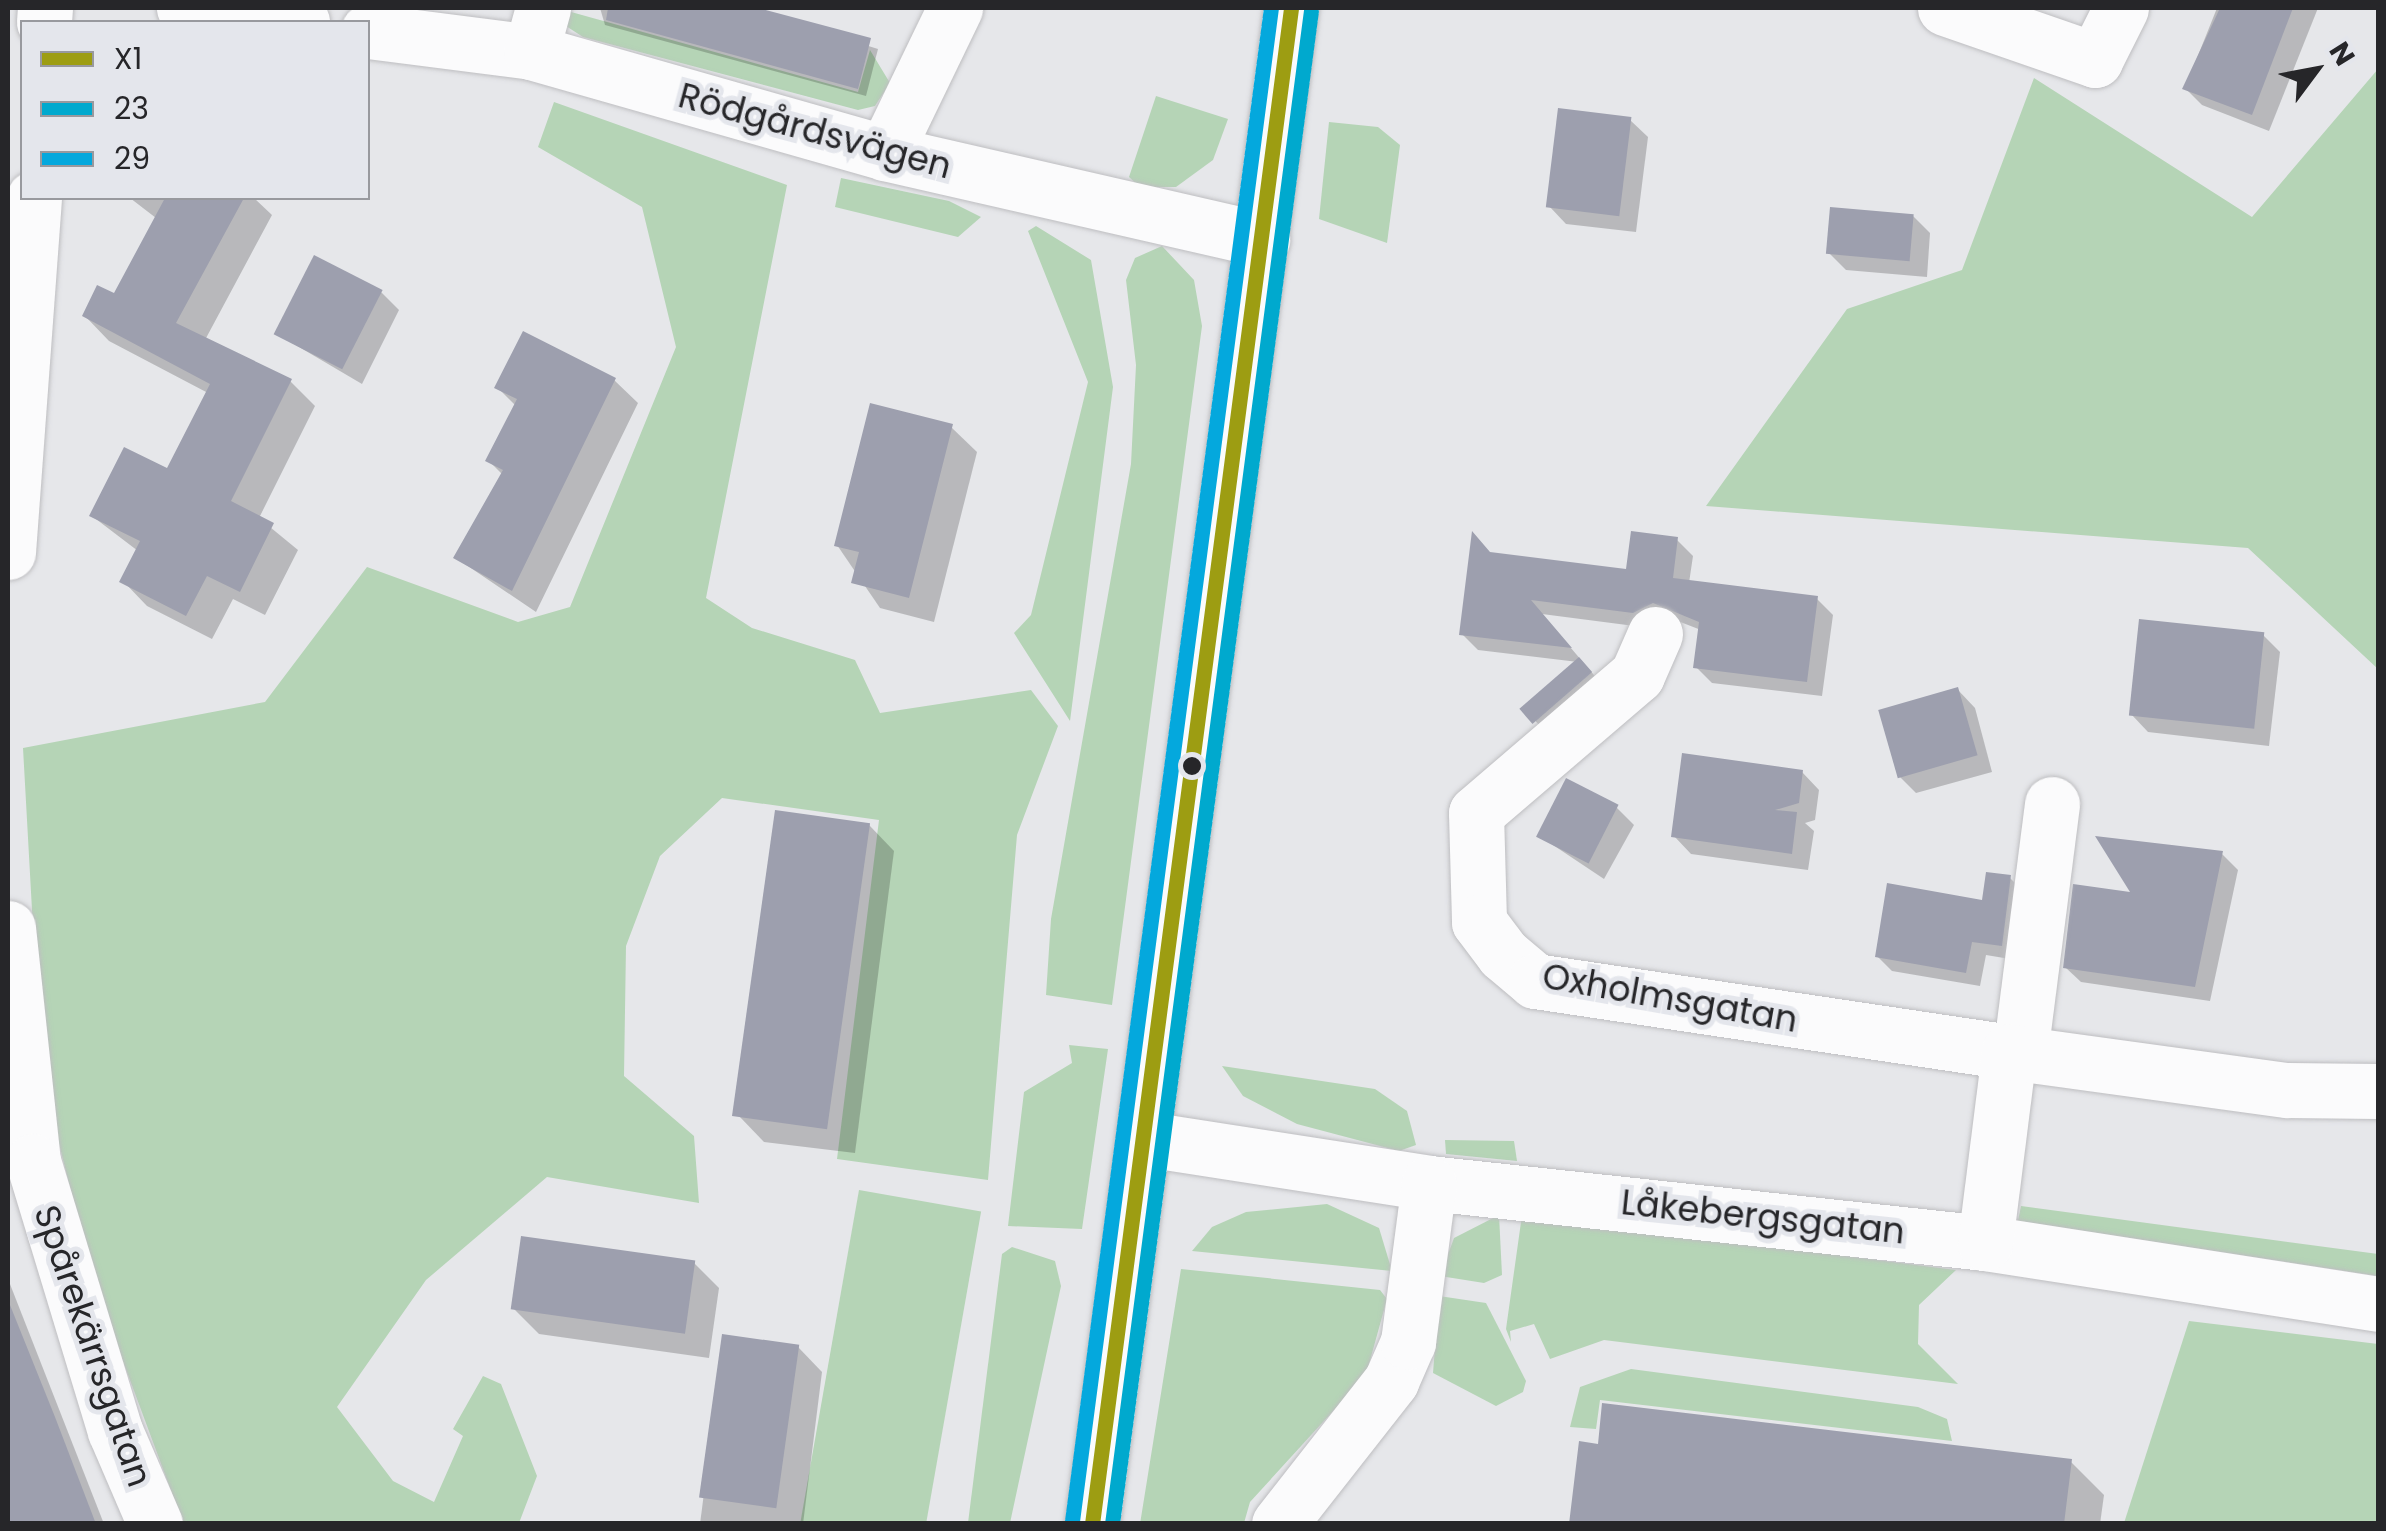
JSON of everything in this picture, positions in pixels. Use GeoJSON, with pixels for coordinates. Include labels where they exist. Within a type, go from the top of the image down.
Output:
{"type":"FeatureCollection","features":[{"type":"Feature","properties":{"kind":"street"},"geometry":{"type":"LineString","coordinates":[[184,8],[285,20]]}},
{"type":"Feature","properties":{"kind":"street"},"geometry":{"type":"LineString","coordinates":[[885,154],[955,8]]}},
{"type":"Feature","properties":{"kind":"street"},"geometry":{"type":"LineString","coordinates":[[1092,1524],[1146,1139],[1291,8]]}},
{"type":"Feature","properties":{"kind":"street"},"geometry":{"type":"LineString","coordinates":[[1945,8],[2095,60],[2121,8]]}},
{"type":"Feature","properties":{"kind":"street","name":"Rödgårdsvägen"},"geometry":{"type":"LineString","coordinates":[[370,31],[537,30],[885,154],[1262,239]]}},
{"type":"Feature","properties":{"kind":"street"},"geometry":{"type":"LineString","coordinates":[[8,552],[34,200]]}},
{"type":"Feature","properties":{"kind":"street","name":"Oxholmsgatan"},"geometry":{"type":"LineString","coordinates":[[1655,634],[1638,676],[1476,813],[1479,922],[1503,954],[1535,981],[2286,1090],[2378,1091]]}},
{"type":"Feature","properties":{"kind":"street"},"geometry":{"type":"LineString","coordinates":[[1985,1242],[2052,804]]}},
{"type":"Feature","properties":{"kind":"street","name":"Spårekärrsgatan"},"geometry":{"type":"LineString","coordinates":[[8,928],[20,1165],[115,1431],[155,1524]]}},
{"type":"Feature","properties":{"kind":"street","name":"Låkebergsgatan"},"geometry":{"type":"LineString","coordinates":[[1146,1139],[1428,1183],[1985,1242],[2378,1304]]}},
{"type":"Feature","properties":{"kind":"street"},"geometry":{"type":"LineString","coordinates":[[1279,1524],[1391,1381],[1408,1342],[1428,1183]]}},
{"type":"Feature","properties":{"kind":"green space"},"geometry":{"type":"Polygon","coordinates":[[[564,10],[858,92],[870,50],[890,83],[875,106],[858,110],[583,37],[566,26],[564,10]]]}},
{"type":"Feature","properties":{"kind":"green space"},"geometry":{"type":"Polygon","coordinates":[[[2378,69],[2378,669],[2248,548],[1706,506],[1847,309],[1962,270],[2034,78],[2252,217],[2378,69]]]}},
{"type":"Feature","properties":{"kind":"green space"},"geometry":{"type":"Polygon","coordinates":[[[1156,96],[1228,119],[1213,160],[1176,187],[1140,187],[1129,177],[1156,96]]]}},
{"type":"Feature","properties":{"kind":"green space"},"geometry":{"type":"Polygon","coordinates":[[[554,102],[787,185],[706,598],[752,628],[855,660],[880,713],[1031,690],[1058,726],[1017,835],[988,1180],[837,1159],[879,820],[722,798],[660,856],[626,946],[624,1076],[694,1136],[699,1203],[547,1177],[426,1280],[337,1407],[393,1481],[434,1502],[463,1436],[453,1429],[483,1376],[501,1384],[537,1476],[519,1523],[183,1523],[94,1283],[41,1072],[23,748],[265,702],[367,567],[518,622],[570,607],[676,347],[642,207],[538,147],[554,102]]]}},
{"type":"Feature","properties":{"kind":"green space"},"geometry":{"type":"Polygon","coordinates":[[[1329,122],[1378,127],[1400,145],[1387,243],[1319,219],[1329,122]]]}},
{"type":"Feature","properties":{"kind":"green space"},"geometry":{"type":"Polygon","coordinates":[[[841,178],[949,201],[981,217],[958,237],[835,207],[841,178]]]}},
{"type":"Feature","properties":{"kind":"green space"},"geometry":{"type":"Polygon","coordinates":[[[1036,226],[1091,260],[1113,387],[1070,721],[1014,633],[1031,615],[1088,382],[1028,231],[1036,226]]]}},
{"type":"Feature","properties":{"kind":"green space"},"geometry":{"type":"Polygon","coordinates":[[[1162,246],[1194,280],[1202,326],[1112,1005],[1046,995],[1051,919],[1131,464],[1136,365],[1126,280],[1135,258],[1162,246]]]}},
{"type":"Feature","properties":{"kind":"green space"},"geometry":{"type":"Polygon","coordinates":[[[1069,1045],[1108,1049],[1082,1229],[1008,1226],[1024,1092],[1072,1063],[1069,1045]]]}},
{"type":"Feature","properties":{"kind":"green space"},"geometry":{"type":"Polygon","coordinates":[[[1222,1066],[1375,1089],[1407,1111],[1416,1145],[1399,1151],[1297,1124],[1243,1096],[1222,1066]]]}},
{"type":"Feature","properties":{"kind":"green space"},"geometry":{"type":"Polygon","coordinates":[[[1445,1140],[1514,1141],[1517,1161],[1446,1154],[1445,1140]]]}},
{"type":"Feature","properties":{"kind":"green space"},"geometry":{"type":"Polygon","coordinates":[[[859,1190],[981,1212],[926,1524],[801,1521],[859,1190]]]}},
{"type":"Feature","properties":{"kind":"green space"},"geometry":{"type":"Polygon","coordinates":[[[1327,1204],[1379,1228],[1392,1271],[1192,1251],[1212,1227],[1246,1212],[1327,1204]]]}},
{"type":"Feature","properties":{"kind":"green space"},"geometry":{"type":"Polygon","coordinates":[[[2021,1206],[2378,1254],[2378,1276],[2018,1221],[2021,1206]]]}},
{"type":"Feature","properties":{"kind":"green space"},"geometry":{"type":"Polygon","coordinates":[[[1499,1215],[1502,1275],[1484,1283],[1440,1276],[1454,1238],[1499,1215]]]}},
{"type":"Feature","properties":{"kind":"green space"},"geometry":{"type":"Polygon","coordinates":[[[1522,1215],[1956,1270],[1919,1305],[1918,1344],[1958,1384],[1604,1340],[1550,1359],[1534,1324],[1510,1331],[1511,1342],[1506,1329],[1522,1215]]]}},
{"type":"Feature","properties":{"kind":"green space"},"geometry":{"type":"Polygon","coordinates":[[[1012,1247],[1055,1261],[1061,1286],[1010,1523],[968,1523],[1002,1254],[1012,1247]]]}},
{"type":"Feature","properties":{"kind":"green space"},"geometry":{"type":"Polygon","coordinates":[[[1181,1269],[1380,1290],[1387,1299],[1366,1375],[1250,1502],[1244,1523],[1140,1524],[1181,1269]]]}},
{"type":"Feature","properties":{"kind":"green space"},"geometry":{"type":"Polygon","coordinates":[[[1439,1296],[1486,1303],[1526,1381],[1523,1392],[1496,1406],[1433,1373],[1439,1296]]]}},
{"type":"Feature","properties":{"kind":"green space"},"geometry":{"type":"Polygon","coordinates":[[[2189,1321],[2378,1344],[2378,1523],[2124,1523],[2189,1321]]]}},
{"type":"Feature","properties":{"kind":"green space"},"geometry":{"type":"Polygon","coordinates":[[[1631,1369],[1918,1407],[1947,1419],[1952,1441],[1600,1400],[1596,1429],[1570,1427],[1580,1387],[1631,1369]]]}},
{"type":"Feature","properties":{"kind":"building"},"geometry":{"type":"Polygon","coordinates":[[[608,8],[758,8],[871,38],[858,89],[606,20],[608,8]]]}},
{"type":"Feature","properties":{"kind":"building"},"geometry":{"type":"Polygon","coordinates":[[[2220,8],[2293,8],[2252,115],[2182,89],[2220,8]]]}},
{"type":"Feature","properties":{"kind":"building"},"geometry":{"type":"Polygon","coordinates":[[[1558,108],[1631,117],[1619,216],[1546,207],[1558,108]]]}},
{"type":"Feature","properties":{"kind":"building"},"geometry":{"type":"Polygon","coordinates":[[[164,200],[243,200],[176,323],[292,379],[231,501],[274,523],[240,592],[207,576],[186,616],[119,582],[140,541],[89,516],[124,447],[167,468],[210,384],[82,316],[97,285],[114,293],[164,200]]]}},
{"type":"Feature","properties":{"kind":"building"},"geometry":{"type":"Polygon","coordinates":[[[1830,207],[1914,214],[1910,261],[1826,254],[1830,207]]]}},
{"type":"Feature","properties":{"kind":"building"},"geometry":{"type":"Polygon","coordinates":[[[314,255],[383,290],[342,369],[274,334],[314,255]]]}},
{"type":"Feature","properties":{"kind":"building"},"geometry":{"type":"Polygon","coordinates":[[[523,331],[616,378],[512,591],[453,558],[503,470],[485,461],[517,399],[494,388],[523,331]]]}},
{"type":"Feature","properties":{"kind":"building"},"geometry":{"type":"Polygon","coordinates":[[[870,403],[953,424],[909,598],[851,583],[859,552],[834,546],[870,403]]]}},
{"type":"Feature","properties":{"kind":"building"},"geometry":{"type":"Polygon","coordinates":[[[1472,531],[1490,552],[1626,569],[1631,531],[1678,537],[1673,578],[1818,596],[1807,682],[1693,668],[1699,622],[1653,603],[1633,613],[1531,600],[1572,648],[1459,635],[1472,531]]]}},
{"type":"Feature","properties":{"kind":"building"},"geometry":{"type":"Polygon","coordinates":[[[2139,619],[2264,632],[2254,729],[2129,715],[2139,619]]]}},
{"type":"Feature","properties":{"kind":"building"},"geometry":{"type":"Polygon","coordinates":[[[1579,657],[1592,672],[1532,724],[1519,709],[1579,657]]]}},
{"type":"Feature","properties":{"kind":"building"},"geometry":{"type":"Polygon","coordinates":[[[1958,687],[1978,755],[1898,778],[1878,710],[1958,687]]]}},
{"type":"Feature","properties":{"kind":"building"},"geometry":{"type":"Polygon","coordinates":[[[1682,753],[1803,770],[1799,803],[1775,810],[1797,812],[1792,854],[1671,837],[1682,753]]]}},
{"type":"Feature","properties":{"kind":"building"},"geometry":{"type":"Polygon","coordinates":[[[1566,778],[1619,805],[1589,864],[1536,837],[1566,778]]]}},
{"type":"Feature","properties":{"kind":"building"},"geometry":{"type":"Polygon","coordinates":[[[775,810],[870,823],[827,1129],[732,1116],[775,810]]]}},
{"type":"Feature","properties":{"kind":"building"},"geometry":{"type":"Polygon","coordinates":[[[2095,836],[2223,851],[2195,987],[2063,968],[2073,884],[2130,892],[2095,836]]]}},
{"type":"Feature","properties":{"kind":"building"},"geometry":{"type":"Polygon","coordinates":[[[1986,872],[2011,875],[2002,946],[1972,942],[1966,973],[1875,957],[1887,883],[1982,900],[1986,872]]]}},
{"type":"Feature","properties":{"kind":"building"},"geometry":{"type":"Polygon","coordinates":[[[521,1236],[695,1260],[685,1334],[511,1309],[521,1236]]]}},
{"type":"Feature","properties":{"kind":"building"},"geometry":{"type":"Polygon","coordinates":[[[10,1305],[55,1417],[96,1524],[8,1524],[10,1305]]]}},
{"type":"Feature","properties":{"kind":"building"},"geometry":{"type":"Polygon","coordinates":[[[722,1334],[799,1345],[776,1508],[699,1497],[722,1334]]]}},
{"type":"Feature","properties":{"kind":"building"},"geometry":{"type":"Polygon","coordinates":[[[1602,1403],[2072,1459],[2064,1524],[1569,1524],[1579,1441],[1598,1444],[1602,1403]]]}},
{"type":"Feature","properties":{"kind":"transit line","name":"29"},"geometry":{"type":"LineString","coordinates":[[1072,1521],[1271,8]]}},
{"type":"Feature","properties":{"kind":"transit line","name":"X1"},"geometry":{"type":"LineString","coordinates":[[1092,1524],[1291,8]]}},
{"type":"Feature","properties":{"kind":"transit line","name":"23"},"geometry":{"type":"LineString","coordinates":[[1112,1524],[1311,11]]}}]}
